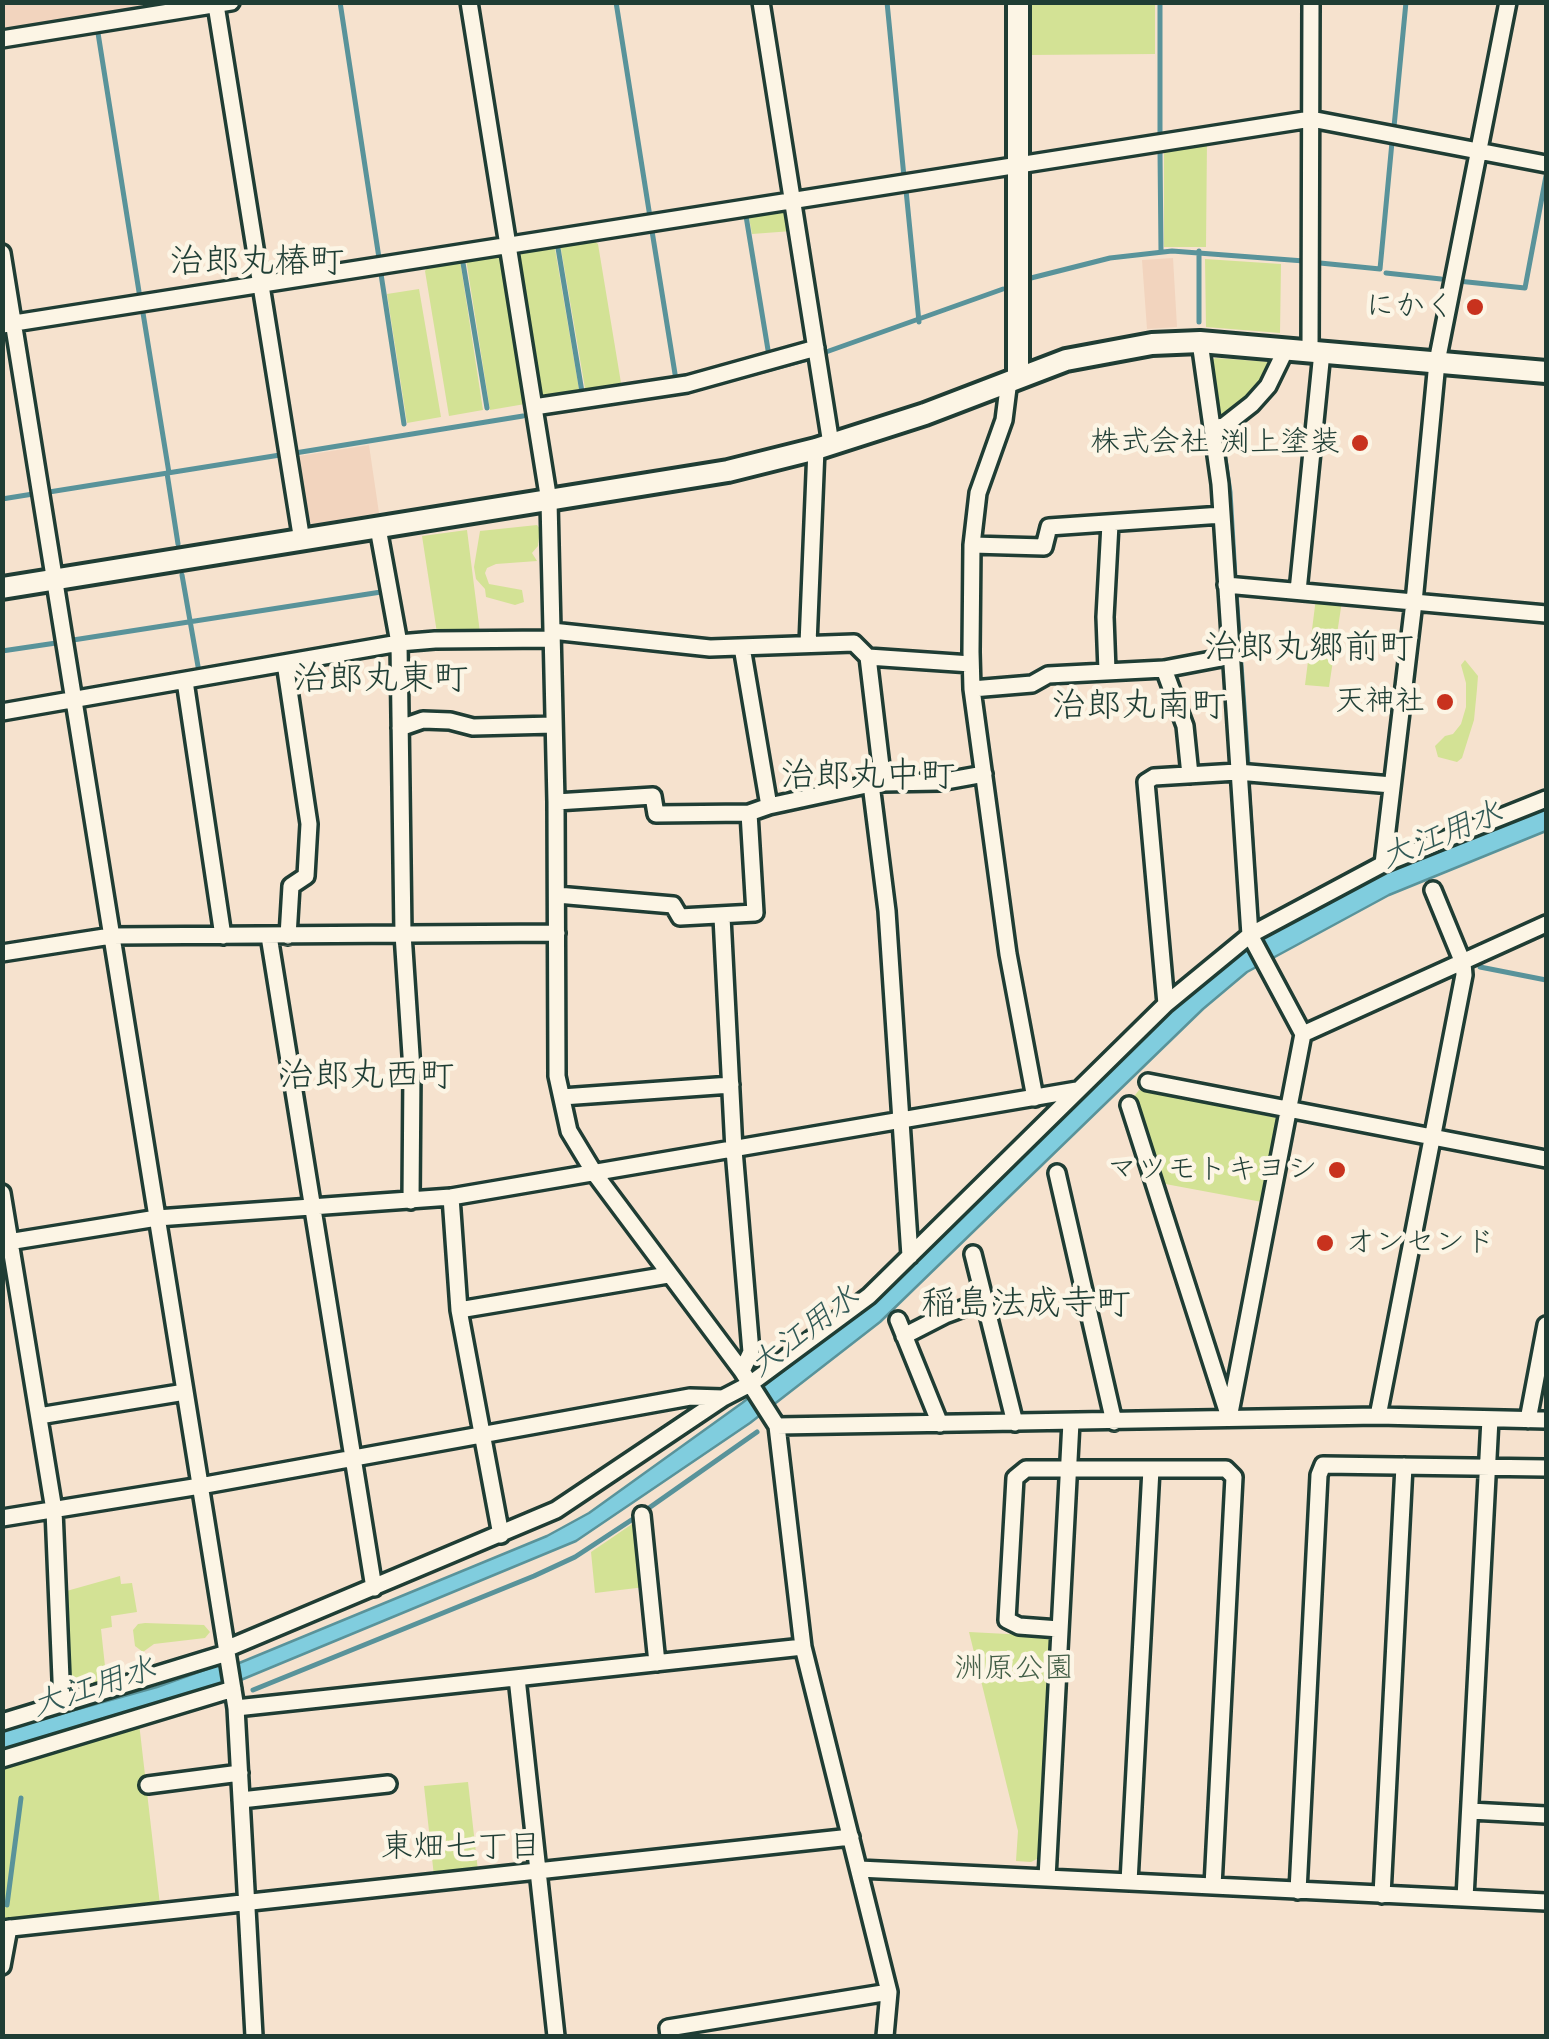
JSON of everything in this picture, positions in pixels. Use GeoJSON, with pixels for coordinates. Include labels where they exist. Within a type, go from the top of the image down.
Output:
{"type":"FeatureCollection","features":[{"type":"Feature","properties":{"kind":"street"},"geometry":{"type":"LineString","coordinates":[[469,2],[548,501],[556,802],[557,1076],[570,1132],[595,1174],[772,1419],[803,1647],[889,1992],[885,2036]]}},
{"type":"Feature","properties":{"kind":"street"},"geometry":{"type":"LineString","coordinates":[[761,2],[816,348],[823,446],[808,644]]}},
{"type":"Feature","properties":{"kind":"street"},"geometry":{"type":"LineString","coordinates":[[1018,2],[1013,379],[1004,420],[978,493],[972,545],[971,664],[1008,954],[1035,1098]]}},
{"type":"Feature","properties":{"kind":"street"},"geometry":{"type":"LineString","coordinates":[[1298,591],[1316,352],[1311,2]]}},
{"type":"Feature","properties":{"kind":"street"},"geometry":{"type":"LineString","coordinates":[[1383,864],[1437,362],[1508,2]]}},
{"type":"Feature","properties":{"kind":"street"},"geometry":{"type":"LineString","coordinates":[[2,39],[224,4],[261,284],[302,541]]}},
{"type":"Feature","properties":{"kind":"street"},"geometry":{"type":"LineString","coordinates":[[8,325],[1311,119],[1546,164]]}},
{"type":"Feature","properties":{"kind":"street"},"geometry":{"type":"LineString","coordinates":[[2,253],[8,325],[74,701],[236,1708],[254,2036]]}},
{"type":"Feature","properties":{"kind":"street"},"geometry":{"type":"LineString","coordinates":[[2,588],[728,471],[925,414],[1013,379],[1110,350],[1200,342],[1546,372]]}},
{"type":"Feature","properties":{"kind":"street"},"geometry":{"type":"LineString","coordinates":[[1200,342],[1222,515],[1250,935],[1303,1034],[1229,1418]]}},
{"type":"Feature","properties":{"kind":"street"},"geometry":{"type":"LineString","coordinates":[[534,407],[687,384],[816,348]]}},
{"type":"Feature","properties":{"kind":"street"},"geometry":{"type":"LineString","coordinates":[[1212,428],[1224,426],[1252,404],[1268,386],[1286,349]]}},
{"type":"Feature","properties":{"kind":"street"},"geometry":{"type":"LineString","coordinates":[[972,545],[1044,546],[1050,527],[1222,515]]}},
{"type":"Feature","properties":{"kind":"street"},"geometry":{"type":"LineString","coordinates":[[1107,671],[1105,617],[1110,524]]}},
{"type":"Feature","properties":{"kind":"street"},"geometry":{"type":"LineString","coordinates":[[378,528],[399,643],[404,934],[412,1070],[411,1202]]}},
{"type":"Feature","properties":{"kind":"street"},"geometry":{"type":"LineString","coordinates":[[1226,584],[1546,614]]}},
{"type":"Feature","properties":{"kind":"street"},"geometry":{"type":"LineString","coordinates":[[2,712],[399,643],[436,640],[552,635],[710,648],[854,643],[868,657],[910,1256]]}},
{"type":"Feature","properties":{"kind":"street"},"geometry":{"type":"LineString","coordinates":[[742,647],[769,806]]}},
{"type":"Feature","properties":{"kind":"street"},"geometry":{"type":"LineString","coordinates":[[972,689],[1032,684],[1048,675],[1164,669],[1232,656]]}},
{"type":"Feature","properties":{"kind":"street"},"geometry":{"type":"LineString","coordinates":[[868,657],[971,664]]}},
{"type":"Feature","properties":{"kind":"street"},"geometry":{"type":"LineString","coordinates":[[286,664],[309,824],[306,876],[291,886],[288,936]]}},
{"type":"Feature","properties":{"kind":"street"},"geometry":{"type":"LineString","coordinates":[[1164,669],[1186,726],[1190,775]]}},
{"type":"Feature","properties":{"kind":"street"},"geometry":{"type":"LineString","coordinates":[[185,681],[222,936]]}},
{"type":"Feature","properties":{"kind":"street"},"geometry":{"type":"LineString","coordinates":[[400,728],[423,720],[473,726],[554,725]]}},
{"type":"Feature","properties":{"kind":"street"},"geometry":{"type":"LineString","coordinates":[[1166,1004],[1146,782],[1154,777],[1237,772],[1392,785]]}},
{"type":"Feature","properties":{"kind":"street"},"geometry":{"type":"LineString","coordinates":[[556,802],[654,796],[656,814],[749,813],[877,784],[940,782],[984,774]]}},
{"type":"Feature","properties":{"kind":"street"},"geometry":{"type":"LineString","coordinates":[[2,1722],[227,1654],[556,1510],[869,1296],[1166,1004],[1250,935],[1383,864],[1546,800],[1546,786]]}},
{"type":"Feature","properties":{"kind":"street"},"geometry":{"type":"LineString","coordinates":[[557,896],[673,905],[680,917],[755,913],[749,813]]}},
{"type":"Feature","properties":{"kind":"street"},"geometry":{"type":"LineString","coordinates":[[1378,1416],[1464,975],[1463,962],[1433,890]]}},
{"type":"Feature","properties":{"kind":"street"},"geometry":{"type":"LineString","coordinates":[[722,917],[734,1150],[751,1352],[748,1382]]}},
{"type":"Feature","properties":{"kind":"street"},"geometry":{"type":"LineString","coordinates":[[1303,1034],[1546,924]]}},
{"type":"Feature","properties":{"kind":"street"},"geometry":{"type":"LineString","coordinates":[[2,953],[111,936],[557,933]]}},
{"type":"Feature","properties":{"kind":"street"},"geometry":{"type":"LineString","coordinates":[[269,936],[374,1588]]}},
{"type":"Feature","properties":{"kind":"street"},"geometry":{"type":"LineString","coordinates":[[1148,1082],[1546,1159]]}},
{"type":"Feature","properties":{"kind":"street"},"geometry":{"type":"LineString","coordinates":[[562,1097],[730,1085]]}},
{"type":"Feature","properties":{"kind":"street"},"geometry":{"type":"LineString","coordinates":[[6,1242],[157,1218],[450,1198],[1078,1090]]}},
{"type":"Feature","properties":{"kind":"street"},"geometry":{"type":"LineString","coordinates":[[1129,1105],[1229,1418]]}},
{"type":"Feature","properties":{"kind":"street"},"geometry":{"type":"LineString","coordinates":[[1057,1174],[1114,1422]]}},
{"type":"Feature","properties":{"kind":"street"},"geometry":{"type":"LineString","coordinates":[[2,1193],[6,1242],[54,1510],[62,1703]]}},
{"type":"Feature","properties":{"kind":"street"},"geometry":{"type":"LineString","coordinates":[[450,1198],[460,1310],[501,1535]]}},
{"type":"Feature","properties":{"kind":"street"},"geometry":{"type":"LineString","coordinates":[[973,1254],[1015,1423]]}},
{"type":"Feature","properties":{"kind":"street"},"geometry":{"type":"LineString","coordinates":[[460,1310],[668,1275]]}},
{"type":"Feature","properties":{"kind":"street"},"geometry":{"type":"LineString","coordinates":[[904,1336],[945,1314],[986,1300]]}},
{"type":"Feature","properties":{"kind":"street"},"geometry":{"type":"LineString","coordinates":[[898,1320],[940,1424]]}},
{"type":"Feature","properties":{"kind":"street"},"geometry":{"type":"LineString","coordinates":[[1528,1420],[1546,1325]]}},
{"type":"Feature","properties":{"kind":"street"},"geometry":{"type":"LineString","coordinates":[[39,1416],[185,1392]]}},
{"type":"Feature","properties":{"kind":"street"},"geometry":{"type":"LineString","coordinates":[[2,1518],[690,1397],[723,1398]]}},
{"type":"Feature","properties":{"kind":"street"},"geometry":{"type":"LineString","coordinates":[[772,1419],[940,1424],[1378,1416],[1546,1420]]}},
{"type":"Feature","properties":{"kind":"street"},"geometry":{"type":"LineString","coordinates":[[1465,1898],[1490,1419]]}},
{"type":"Feature","properties":{"kind":"street"},"geometry":{"type":"LineString","coordinates":[[1047,1878],[1071,1422]]}},
{"type":"Feature","properties":{"kind":"street"},"geometry":{"type":"LineString","coordinates":[[1298,1890],[1318,1476],[1322,1465],[1546,1468]]}},
{"type":"Feature","properties":{"kind":"street"},"geometry":{"type":"LineString","coordinates":[[1382,1895],[1404,1466]]}},
{"type":"Feature","properties":{"kind":"street"},"geometry":{"type":"LineString","coordinates":[[1059,1629],[1019,1626],[1007,1620],[1015,1478],[1026,1469],[1226,1470],[1234,1478],[1213,1886]]}},
{"type":"Feature","properties":{"kind":"street"},"geometry":{"type":"LineString","coordinates":[[1129,1882],[1150,1469]]}},
{"type":"Feature","properties":{"kind":"street"},"geometry":{"type":"LineString","coordinates":[[642,1515],[656,1663]]}},
{"type":"Feature","properties":{"kind":"street"},"geometry":{"type":"LineString","coordinates":[[236,1708],[803,1647]]}},
{"type":"Feature","properties":{"kind":"street"},"geometry":{"type":"LineString","coordinates":[[518,1678],[556,2036]]}},
{"type":"Feature","properties":{"kind":"street"},"geometry":{"type":"LineString","coordinates":[[2,1759],[232,1687]]}},
{"type":"Feature","properties":{"kind":"street"},"geometry":{"type":"LineString","coordinates":[[148,1785],[240,1773]]}},
{"type":"Feature","properties":{"kind":"street"},"geometry":{"type":"LineString","coordinates":[[242,1800],[388,1784]]}},
{"type":"Feature","properties":{"kind":"street"},"geometry":{"type":"LineString","coordinates":[[1470,1810],[1546,1815]]}},
{"type":"Feature","properties":{"kind":"street"},"geometry":{"type":"LineString","coordinates":[[2,1966],[6,1928],[850,1836]]}},
{"type":"Feature","properties":{"kind":"street"},"geometry":{"type":"LineString","coordinates":[[859,1869],[1546,1902]]}},
{"type":"Feature","properties":{"kind":"street"},"geometry":{"type":"LineString","coordinates":[[669,2036],[668,2028],[889,1992]]}},
{"type":"Feature","properties":{"kind":"shaded area"},"geometry":{"type":"Polygon","coordinates":[[[3,3],[200,3],[3,34],[3,3]]]}},
{"type":"Feature","properties":{"kind":"shaded area"},"geometry":{"type":"Polygon","coordinates":[[[1173,258],[1177,327],[1147,329],[1142,260],[1173,258]]]}},
{"type":"Feature","properties":{"kind":"shaded area"},"geometry":{"type":"Polygon","coordinates":[[[369,445],[379,513],[312,524],[304,518],[293,457],[369,445]]]}},
{"type":"Feature","properties":{"kind":"green space"},"geometry":{"type":"Polygon","coordinates":[[[1028,3],[1155,3],[1155,54],[1028,55],[1028,3]]]}},
{"type":"Feature","properties":{"kind":"green space"},"geometry":{"type":"Polygon","coordinates":[[[1207,140],[1206,247],[1164,247],[1164,148],[1207,140]]]}},
{"type":"Feature","properties":{"kind":"green space"},"geometry":{"type":"Polygon","coordinates":[[[783,207],[789,213],[792,231],[752,234],[748,212],[783,207]]]}},
{"type":"Feature","properties":{"kind":"green space"},"geometry":{"type":"Polygon","coordinates":[[[589,237],[598,244],[622,389],[586,394],[560,243],[589,237]]]}},
{"type":"Feature","properties":{"kind":"green space"},"geometry":{"type":"Polygon","coordinates":[[[554,243],[580,395],[541,401],[518,260],[525,247],[554,243]]]}},
{"type":"Feature","properties":{"kind":"green space"},"geometry":{"type":"Polygon","coordinates":[[[493,254],[502,260],[525,404],[490,410],[466,259],[493,254]]]}},
{"type":"Feature","properties":{"kind":"green space"},"geometry":{"type":"Polygon","coordinates":[[[1205,259],[1281,264],[1280,333],[1206,327],[1205,259]]]}},
{"type":"Feature","properties":{"kind":"green space"},"geometry":{"type":"Polygon","coordinates":[[[460,260],[483,410],[449,416],[425,271],[430,265],[460,260]]]}},
{"type":"Feature","properties":{"kind":"green space"},"geometry":{"type":"Polygon","coordinates":[[[419,289],[441,417],[407,423],[387,294],[419,289]]]}},
{"type":"Feature","properties":{"kind":"green space"},"geometry":{"type":"Polygon","coordinates":[[[1215,358],[1274,365],[1265,383],[1220,421],[1208,365],[1215,358]]]}},
{"type":"Feature","properties":{"kind":"green space"},"geometry":{"type":"Polygon","coordinates":[[[537,525],[538,546],[532,553],[537,561],[496,564],[485,573],[489,584],[522,590],[524,602],[515,605],[486,597],[474,567],[480,531],[537,525]]]}},
{"type":"Feature","properties":{"kind":"green space"},"geometry":{"type":"Polygon","coordinates":[[[467,530],[480,633],[437,633],[422,536],[467,530]]]}},
{"type":"Feature","properties":{"kind":"green space"},"geometry":{"type":"Polygon","coordinates":[[[1316,598],[1342,601],[1329,687],[1305,685],[1316,598]]]}},
{"type":"Feature","properties":{"kind":"green space"},"geometry":{"type":"Polygon","coordinates":[[[1465,660],[1478,676],[1477,689],[1474,720],[1462,758],[1457,762],[1438,757],[1435,746],[1461,724],[1466,707],[1461,665],[1465,660]]]}},
{"type":"Feature","properties":{"kind":"green space"},"geometry":{"type":"Polygon","coordinates":[[[1139,1090],[1277,1118],[1262,1202],[1160,1183],[1133,1098],[1139,1090]]]}},
{"type":"Feature","properties":{"kind":"green space"},"geometry":{"type":"Polygon","coordinates":[[[638,1520],[645,1587],[595,1593],[591,1552],[638,1520]]]}},
{"type":"Feature","properties":{"kind":"green space"},"geometry":{"type":"Polygon","coordinates":[[[120,1576],[121,1584],[132,1583],[137,1612],[111,1616],[112,1627],[101,1629],[107,1685],[69,1696],[63,1592],[120,1576]]]}},
{"type":"Feature","properties":{"kind":"green space"},"geometry":{"type":"Polygon","coordinates":[[[145,1623],[204,1625],[210,1632],[205,1638],[154,1644],[143,1652],[135,1646],[133,1630],[145,1623]]]}},
{"type":"Feature","properties":{"kind":"green space","name":"洲原公園"},"geometry":{"type":"Polygon","coordinates":[[[969,1632],[1046,1636],[1050,1641],[1039,1858],[1031,1862],[1016,1861],[1018,1831],[969,1632]]]}},
{"type":"Feature","properties":{"kind":"green space"},"geometry":{"type":"Polygon","coordinates":[[[139,1723],[160,1905],[3,1922],[3,1762],[139,1723]]]}},
{"type":"Feature","properties":{"kind":"green space"},"geometry":{"type":"Polygon","coordinates":[[[468,1782],[478,1871],[434,1876],[424,1786],[468,1782]]]}},
{"type":"Feature","properties":{"kind":"water"},"geometry":{"type":"Polygon","coordinates":[[[1546,806],[1546,831],[1389,895],[1247,972],[1203,1009],[880,1322],[750,1423],[576,1541],[236,1682],[3,1753],[3,1730],[157,1687],[218,1665],[232,1666],[547,1536],[589,1513],[742,1403],[872,1302],[1181,1000],[1246,946],[1377,874],[1546,806]]]}},
{"type":"Feature","properties":{"kind":"waterway"},"geometry":{"type":"LineString","coordinates":[[340,2],[379,258]]}},
{"type":"Feature","properties":{"kind":"waterway"},"geometry":{"type":"LineString","coordinates":[[616,2],[650,217]]}},
{"type":"Feature","properties":{"kind":"waterway"},"geometry":{"type":"LineString","coordinates":[[887,2],[904,177]]}},
{"type":"Feature","properties":{"kind":"waterway"},"geometry":{"type":"LineString","coordinates":[[1160,2],[1160,136]]}},
{"type":"Feature","properties":{"kind":"waterway"},"geometry":{"type":"LineString","coordinates":[[1394,127],[1406,2]]}},
{"type":"Feature","properties":{"kind":"waterway"},"geometry":{"type":"LineString","coordinates":[[98,33],[140,298]]}},
{"type":"Feature","properties":{"kind":"waterway"},"geometry":{"type":"LineString","coordinates":[[1320,263],[1380,269],[1392,142]]}},
{"type":"Feature","properties":{"kind":"waterway"},"geometry":{"type":"LineString","coordinates":[[1160,151],[1161,252]]}},
{"type":"Feature","properties":{"kind":"waterway"},"geometry":{"type":"LineString","coordinates":[[1458,281],[1525,288],[1546,176]]}},
{"type":"Feature","properties":{"kind":"waterway"},"geometry":{"type":"LineString","coordinates":[[906,190],[919,322]]}},
{"type":"Feature","properties":{"kind":"waterway"},"geometry":{"type":"LineString","coordinates":[[746,216],[769,356]]}},
{"type":"Feature","properties":{"kind":"waterway"},"geometry":{"type":"LineString","coordinates":[[652,231],[676,380]]}},
{"type":"Feature","properties":{"kind":"waterway"},"geometry":{"type":"LineString","coordinates":[[558,248],[582,392]]}},
{"type":"Feature","properties":{"kind":"waterway"},"geometry":{"type":"LineString","coordinates":[[1031,278],[1110,258],[1172,251],[1304,261]]}},
{"type":"Feature","properties":{"kind":"waterway"},"geometry":{"type":"LineString","coordinates":[[1199,251],[1199,322]]}},
{"type":"Feature","properties":{"kind":"waterway"},"geometry":{"type":"LineString","coordinates":[[463,263],[487,408]]}},
{"type":"Feature","properties":{"kind":"waterway"},"geometry":{"type":"LineString","coordinates":[[1386,273],[1441,279]]}},
{"type":"Feature","properties":{"kind":"waterway"},"geometry":{"type":"LineString","coordinates":[[381,274],[404,424]]}},
{"type":"Feature","properties":{"kind":"waterway"},"geometry":{"type":"LineString","coordinates":[[826,352],[1003,289]]}},
{"type":"Feature","properties":{"kind":"waterway"},"geometry":{"type":"LineString","coordinates":[[143,313],[169,473]]}},
{"type":"Feature","properties":{"kind":"waterway"},"geometry":{"type":"LineString","coordinates":[[703,387],[808,359]]}},
{"type":"Feature","properties":{"kind":"waterway"},"geometry":{"type":"LineString","coordinates":[[295,453],[523,416]]}},
{"type":"Feature","properties":{"kind":"waterway"},"geometry":{"type":"LineString","coordinates":[[1221,432],[1230,492],[1235,577]]}},
{"type":"Feature","properties":{"kind":"waterway"},"geometry":{"type":"LineString","coordinates":[[49,492],[280,455]]}},
{"type":"Feature","properties":{"kind":"waterway"},"geometry":{"type":"LineString","coordinates":[[167,473],[178,544]]}},
{"type":"Feature","properties":{"kind":"waterway"},"geometry":{"type":"LineString","coordinates":[[2,499],[33,494]]}},
{"type":"Feature","properties":{"kind":"waterway"},"geometry":{"type":"LineString","coordinates":[[182,575],[199,672]]}},
{"type":"Feature","properties":{"kind":"waterway"},"geometry":{"type":"LineString","coordinates":[[73,640],[381,592]]}},
{"type":"Feature","properties":{"kind":"waterway"},"geometry":{"type":"LineString","coordinates":[[1236,592],[1248,765]]}},
{"type":"Feature","properties":{"kind":"waterway"},"geometry":{"type":"LineString","coordinates":[[2,651],[56,643]]}},
{"type":"Feature","properties":{"kind":"waterway"},"geometry":{"type":"LineString","coordinates":[[1248,781],[1257,920]]}},
{"type":"Feature","properties":{"kind":"waterway"},"geometry":{"type":"LineString","coordinates":[[1480,967],[1546,980]]}},
{"type":"Feature","properties":{"kind":"waterway"},"geometry":{"type":"LineString","coordinates":[[646,1510],[757,1432]]}},
{"type":"Feature","properties":{"kind":"waterway"},"geometry":{"type":"LineString","coordinates":[[253,1690],[534,1576],[575,1557],[636,1517]]}},
{"type":"Feature","properties":{"kind":"waterway"},"geometry":{"type":"LineString","coordinates":[[7,1905],[21,1798]]}},
{"type":"Feature","properties":{"kind":"place","name":"にかく"},"geometry":{"type":"Point","coordinates":[1475,307]}},
{"type":"Feature","properties":{"kind":"place","name":"株式会社 渕上塗装"},"geometry":{"type":"Point","coordinates":[1360,443]}},
{"type":"Feature","properties":{"kind":"place","name":"天神社"},"geometry":{"type":"Point","coordinates":[1445,702]}},
{"type":"Feature","properties":{"kind":"place","name":"マツモトキヨシ"},"geometry":{"type":"Point","coordinates":[1337,1170]}},
{"type":"Feature","properties":{"kind":"place","name":"オンセンド"},"geometry":{"type":"Point","coordinates":[1325,1243]}},
{"type":"Feature","properties":{"kind":"district","name":"治郎丸椿町"},"geometry":{"type":"Point","coordinates":[257,263]}},
{"type":"Feature","properties":{"kind":"district","name":"治郎丸郷前町"},"geometry":{"type":"Point","coordinates":[1309,649]}},
{"type":"Feature","properties":{"kind":"district","name":"治郎丸東町"},"geometry":{"type":"Point","coordinates":[381,680]}},
{"type":"Feature","properties":{"kind":"district","name":"治郎丸南町"},"geometry":{"type":"Point","coordinates":[1139,707]}},
{"type":"Feature","properties":{"kind":"district","name":"治郎丸中町"},"geometry":{"type":"Point","coordinates":[868,777]}},
{"type":"Feature","properties":{"kind":"district","name":"治郎丸西町"},"geometry":{"type":"Point","coordinates":[367,1077]}},
{"type":"Feature","properties":{"kind":"district","name":"稲島法成寺町"},"geometry":{"type":"Point","coordinates":[1026,1305]}},
{"type":"Feature","properties":{"kind":"district","name":"東畑七丁目"},"geometry":{"type":"Point","coordinates":[461,1848]}},
{"type":"Feature","properties":{"kind":"water label","name":"大江用水"},"geometry":{"type":"Point","coordinates":[1442,836]}},
{"type":"Feature","properties":{"kind":"water label","name":"大江用水"},"geometry":{"type":"Point","coordinates":[805,1332]}},
{"type":"Feature","properties":{"kind":"water label","name":"大江用水"},"geometry":{"type":"Point","coordinates":[94,1688]}}]}
